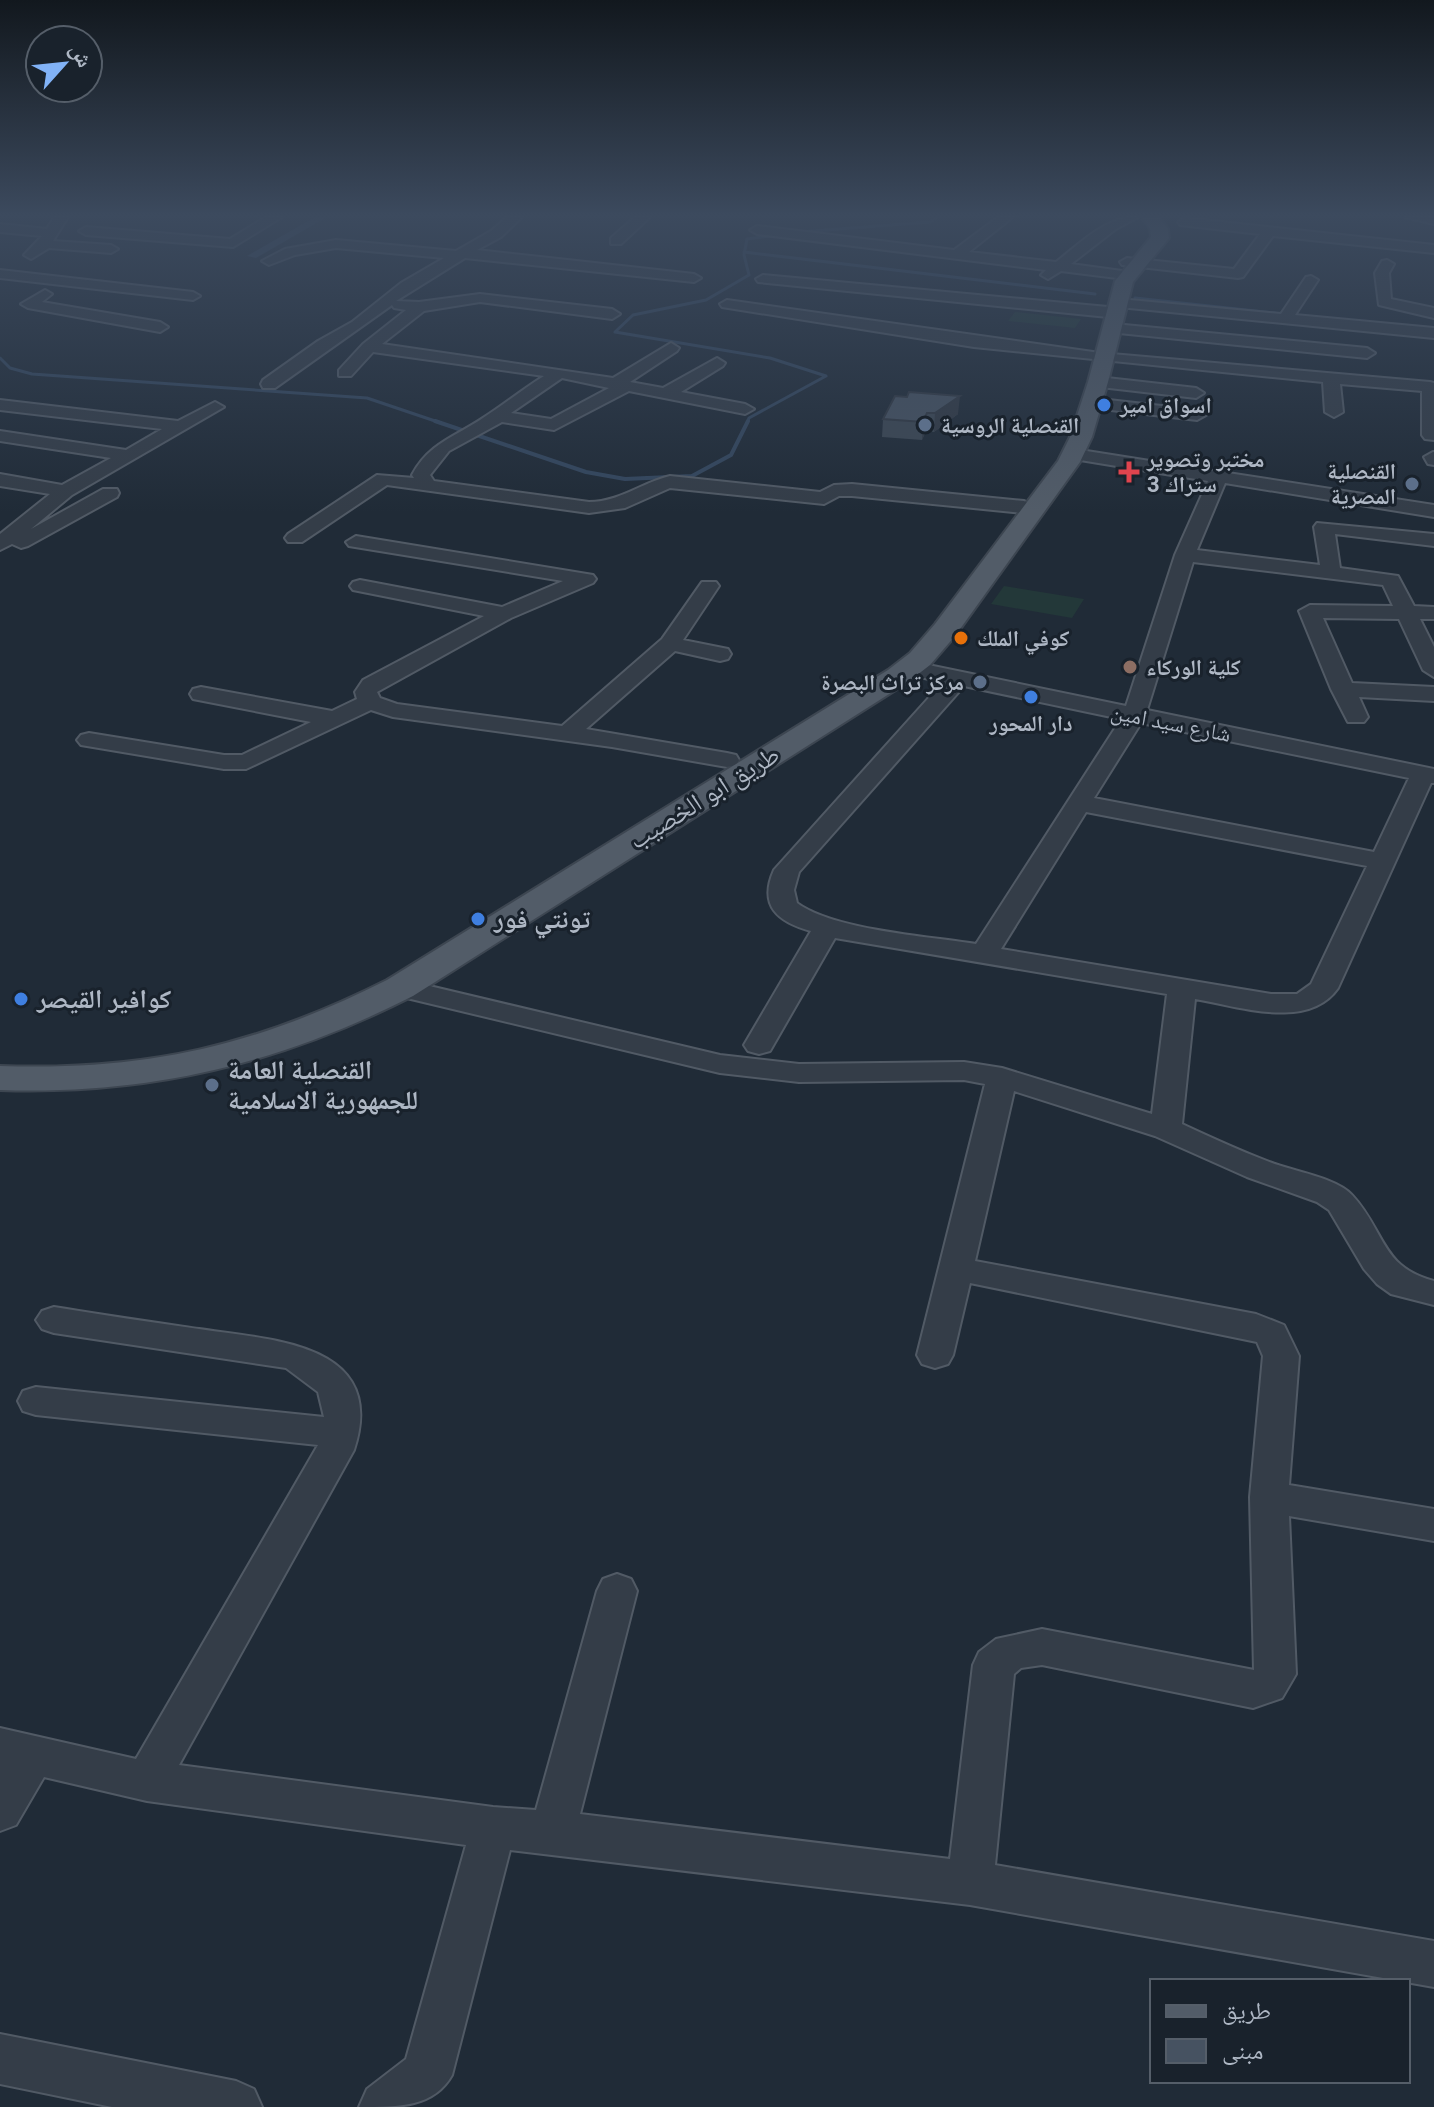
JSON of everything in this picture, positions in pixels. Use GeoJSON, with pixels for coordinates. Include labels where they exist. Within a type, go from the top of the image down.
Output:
{"type":"FeatureCollection","features":[{"type":"Feature","properties":{"kind":"main road","name":"طريق ابو الخصيب"},"geometry":{"type":"LineString","coordinates":[[0,1057],[61,1060],[139,1055],[217,1042],[289,1021],[381,977],[909,668],[945,630],[1024,507],[1067,447],[1114,315]]}},
{"type":"Feature","properties":{"kind":"main road","name":"طريق ابو الخصيب"},"geometry":{"type":"LineString","coordinates":[[0,1078],[93,1077],[136,1073],[220,1058],[299,1035],[400,988],[659,814],[727,760],[875,676],[922,637],[1074,454],[1111,324],[1116,315]]}},
{"type":"Feature","properties":{"kind":"street"},"geometry":{"type":"LineString","coordinates":[[93,315],[160,327]]}},
{"type":"Feature","properties":{"kind":"street"},"geometry":{"type":"LineString","coordinates":[[269,384],[369,315]]}},
{"type":"Feature","properties":{"kind":"street"},"geometry":{"type":"LineString","coordinates":[[345,373],[369,347],[409,315]]}},
{"type":"Feature","properties":{"kind":"street"},"geometry":{"type":"LineString","coordinates":[[835,315],[985,331],[1285,319],[1434,333]]}},
{"type":"Feature","properties":{"kind":"street"},"geometry":{"type":"LineString","coordinates":[[985,331],[998,315]]}},
{"type":"Feature","properties":{"kind":"street"},"geometry":{"type":"LineString","coordinates":[[1068,315],[1331,378],[1430,387],[1431,435]]}},
{"type":"Feature","properties":{"kind":"street"},"geometry":{"type":"LineString","coordinates":[[1103,315],[1197,415]]}},
{"type":"Feature","properties":{"kind":"street"},"geometry":{"type":"LineString","coordinates":[[1111,324],[1133,315]]}},
{"type":"Feature","properties":{"kind":"street"},"geometry":{"type":"LineString","coordinates":[[1285,319],[1287,315]]}},
{"type":"Feature","properties":{"kind":"street"},"geometry":{"type":"LineString","coordinates":[[1111,324],[1368,358],[1364,326]]}},
{"type":"Feature","properties":{"kind":"street"},"geometry":{"type":"LineString","coordinates":[[1111,324],[1196,393]]}},
{"type":"Feature","properties":{"kind":"street"},"geometry":{"type":"LineString","coordinates":[[369,347],[559,373],[745,409]]}},
{"type":"Feature","properties":{"kind":"street"},"geometry":{"type":"LineString","coordinates":[[429,486],[421,475],[428,459],[437,450],[497,418],[554,425],[622,384],[671,348]]}},
{"type":"Feature","properties":{"kind":"street"},"geometry":{"type":"LineString","coordinates":[[665,394],[717,363]]}},
{"type":"Feature","properties":{"kind":"street"},"geometry":{"type":"LineString","coordinates":[[497,418],[495,416],[559,373]]}},
{"type":"Feature","properties":{"kind":"street"},"geometry":{"type":"LineString","coordinates":[[1331,378],[1334,412]]}},
{"type":"Feature","properties":{"kind":"street"},"geometry":{"type":"LineString","coordinates":[[0,405],[179,426]]}},
{"type":"Feature","properties":{"kind":"street"},"geometry":{"type":"LineString","coordinates":[[0,544],[65,491],[215,407]]}},
{"type":"Feature","properties":{"kind":"street"},"geometry":{"type":"LineString","coordinates":[[0,436],[126,455]]}},
{"type":"Feature","properties":{"kind":"street"},"geometry":{"type":"LineString","coordinates":[[1074,454],[1220,474],[1434,511]]}},
{"type":"Feature","properties":{"kind":"street"},"geometry":{"type":"LineString","coordinates":[[983,955],[1134,716],[1185,555],[1220,474]]}},
{"type":"Feature","properties":{"kind":"street"},"geometry":{"type":"LineString","coordinates":[[295,538],[384,479],[592,507],[628,501],[652,486],[670,482],[824,498],[834,491],[852,490],[1024,507]]}},
{"type":"Feature","properties":{"kind":"street"},"geometry":{"type":"LineString","coordinates":[[0,480],[65,491]]}},
{"type":"Feature","properties":{"kind":"street"},"geometry":{"type":"LineString","coordinates":[[0,552],[110,493]]}},
{"type":"Feature","properties":{"kind":"street"},"geometry":{"type":"LineString","coordinates":[[0,521],[21,525]]}},
{"type":"Feature","properties":{"kind":"street"},"geometry":{"type":"LineString","coordinates":[[1331,572],[1324,527],[1434,540]]}},
{"type":"Feature","properties":{"kind":"street"},"geometry":{"type":"LineString","coordinates":[[356,542],[586,579],[504,614],[371,685],[366,692],[370,702]]}},
{"type":"Feature","properties":{"kind":"street"},"geometry":{"type":"LineString","coordinates":[[1185,555],[1391,580],[1434,670]]}},
{"type":"Feature","properties":{"kind":"street"},"geometry":{"type":"LineString","coordinates":[[360,586],[504,614]]}},
{"type":"Feature","properties":{"kind":"street"},"geometry":{"type":"LineString","coordinates":[[567,734],[670,644],[709,586]]}},
{"type":"Feature","properties":{"kind":"street"},"geometry":{"type":"LineString","coordinates":[[1356,717],[1310,611],[1434,613]]}},
{"type":"Feature","properties":{"kind":"street"},"geometry":{"type":"LineString","coordinates":[[670,644],[720,654]]}},
{"type":"Feature","properties":{"kind":"street","name":"شارع سيد امين"},"geometry":{"type":"LineString","coordinates":[[909,668],[1429,775]]}},
{"type":"Feature","properties":{"kind":"street"},"geometry":{"type":"LineString","coordinates":[[957,680],[787,870],[779,891],[781,900],[798,916],[828,926],[983,955],[1289,1004],[1317,996],[1324,988],[1381,861],[1429,775]]}},
{"type":"Feature","properties":{"kind":"street"},"geometry":{"type":"LineString","coordinates":[[1342,689],[1434,694]]}},
{"type":"Feature","properties":{"kind":"street"},"geometry":{"type":"LineString","coordinates":[[201,694],[335,719]]}},
{"type":"Feature","properties":{"kind":"street"},"geometry":{"type":"LineString","coordinates":[[89,740],[231,763],[246,762],[370,702],[393,710],[727,760]]}},
{"type":"Feature","properties":{"kind":"street"},"geometry":{"type":"LineString","coordinates":[[1080,803],[1381,861]]}},
{"type":"Feature","properties":{"kind":"street"},"geometry":{"type":"LineString","coordinates":[[759,1045],[828,926]]}},
{"type":"Feature","properties":{"kind":"street"},"geometry":{"type":"LineString","coordinates":[[1166,1129],[1182,987]]}},
{"type":"Feature","properties":{"kind":"street"},"geometry":{"type":"LineString","coordinates":[[400,988],[754,1070],[799,1073],[936,1069],[1002,1077],[1166,1129],[1258,1170],[1329,1194],[1341,1203],[1376,1261],[1389,1276],[1403,1285],[1434,1293]]}},
{"type":"Feature","properties":{"kind":"street"},"geometry":{"type":"LineString","coordinates":[[935,1355],[1002,1077]]}},
{"type":"Feature","properties":{"kind":"street"},"geometry":{"type":"LineString","coordinates":[[956,1269],[1256,1327],[1271,1334],[1281,1356],[1269,1497],[1275,1674],[1267,1685],[1253,1690],[1042,1647],[1011,1652],[994,1665],[970,1883]]}},
{"type":"Feature","properties":{"kind":"street"},"geometry":{"type":"LineString","coordinates":[[54,1320],[294,1356],[311,1364],[335,1387],[344,1417],[342,1433],[147,1781]]}},
{"type":"Feature","properties":{"kind":"street"},"geometry":{"type":"LineString","coordinates":[[36,1401],[342,1433]]}},
{"type":"Feature","properties":{"kind":"street"},"geometry":{"type":"LineString","coordinates":[[1269,1497],[1434,1525]]}},
{"type":"Feature","properties":{"kind":"street"},"geometry":{"type":"LineString","coordinates":[[553,1832],[617,1591]]}},
{"type":"Feature","properties":{"kind":"street"},"geometry":{"type":"LineString","coordinates":[[0,1811],[16,1751],[147,1781],[493,1828],[553,1832],[970,1883],[1434,1964]]}},
{"type":"Feature","properties":{"kind":"street"},"geometry":{"type":"LineString","coordinates":[[385,2107],[427,2075],[493,1828]]}},
{"type":"Feature","properties":{"kind":"street"},"geometry":{"type":"LineString","coordinates":[[0,2059],[236,2107]]}},
{"type":"Feature","properties":{"kind":"green space"},"geometry":{"type":"Polygon","coordinates":[[[1012,315],[1081,319],[1075,328],[1008,321],[1012,315]]]}},
{"type":"Feature","properties":{"kind":"green space"},"geometry":{"type":"Polygon","coordinates":[[[1004,586],[1084,599],[1072,618],[991,604],[1004,586]]]}},
{"type":"Feature","properties":{"kind":"building"},"geometry":{"type":"Polygon","coordinates":[[[909,392],[960,396],[935,413],[927,413],[923,422],[883,419],[895,396],[907,397],[909,392]]]}},
{"type":"Feature","properties":{"kind":"waterway"},"geometry":{"type":"LineString","coordinates":[[633,315],[615,332],[770,358],[826,376],[749,418],[747,423]]}},
{"type":"Feature","properties":{"kind":"waterway"},"geometry":{"type":"LineString","coordinates":[[0,358],[10,368],[32,374],[367,398],[441,423]]}},
{"type":"Feature","properties":{"kind":"waterway"},"geometry":{"type":"LineString","coordinates":[[435,421],[586,472],[625,479],[692,476],[731,455],[747,423]]}},
{"type":"Feature","properties":{"kind":"place","name":"اسواق امير"},"geometry":{"type":"Point","coordinates":[1104,405]}},
{"type":"Feature","properties":{"kind":"place","name":"القنصلية الروسية"},"geometry":{"type":"Point","coordinates":[925,425]}},
{"type":"Feature","properties":{"kind":"place","name":"مختبر وتصوير ستراك 3"},"geometry":{"type":"Point","coordinates":[1129,472]}},
{"type":"Feature","properties":{"kind":"place","name":"القنصلية المصرية"},"geometry":{"type":"Point","coordinates":[1412,484]}},
{"type":"Feature","properties":{"kind":"place","name":"كوفي الملك"},"geometry":{"type":"Point","coordinates":[961,638]}},
{"type":"Feature","properties":{"kind":"place","name":"كلية الوركاء"},"geometry":{"type":"Point","coordinates":[1130,667]}},
{"type":"Feature","properties":{"kind":"place","name":"مركز تراث البصرة"},"geometry":{"type":"Point","coordinates":[980,682]}},
{"type":"Feature","properties":{"kind":"place","name":"دار المحور"},"geometry":{"type":"Point","coordinates":[1031,697]}},
{"type":"Feature","properties":{"kind":"place","name":"تونتي فور"},"geometry":{"type":"Point","coordinates":[478,919]}},
{"type":"Feature","properties":{"kind":"place","name":"كوافير القيصر"},"geometry":{"type":"Point","coordinates":[21,999]}},
{"type":"Feature","properties":{"kind":"place","name":"القنصلية العامة للجمهورية الاسلامية"},"geometry":{"type":"Point","coordinates":[212,1085]}}]}
